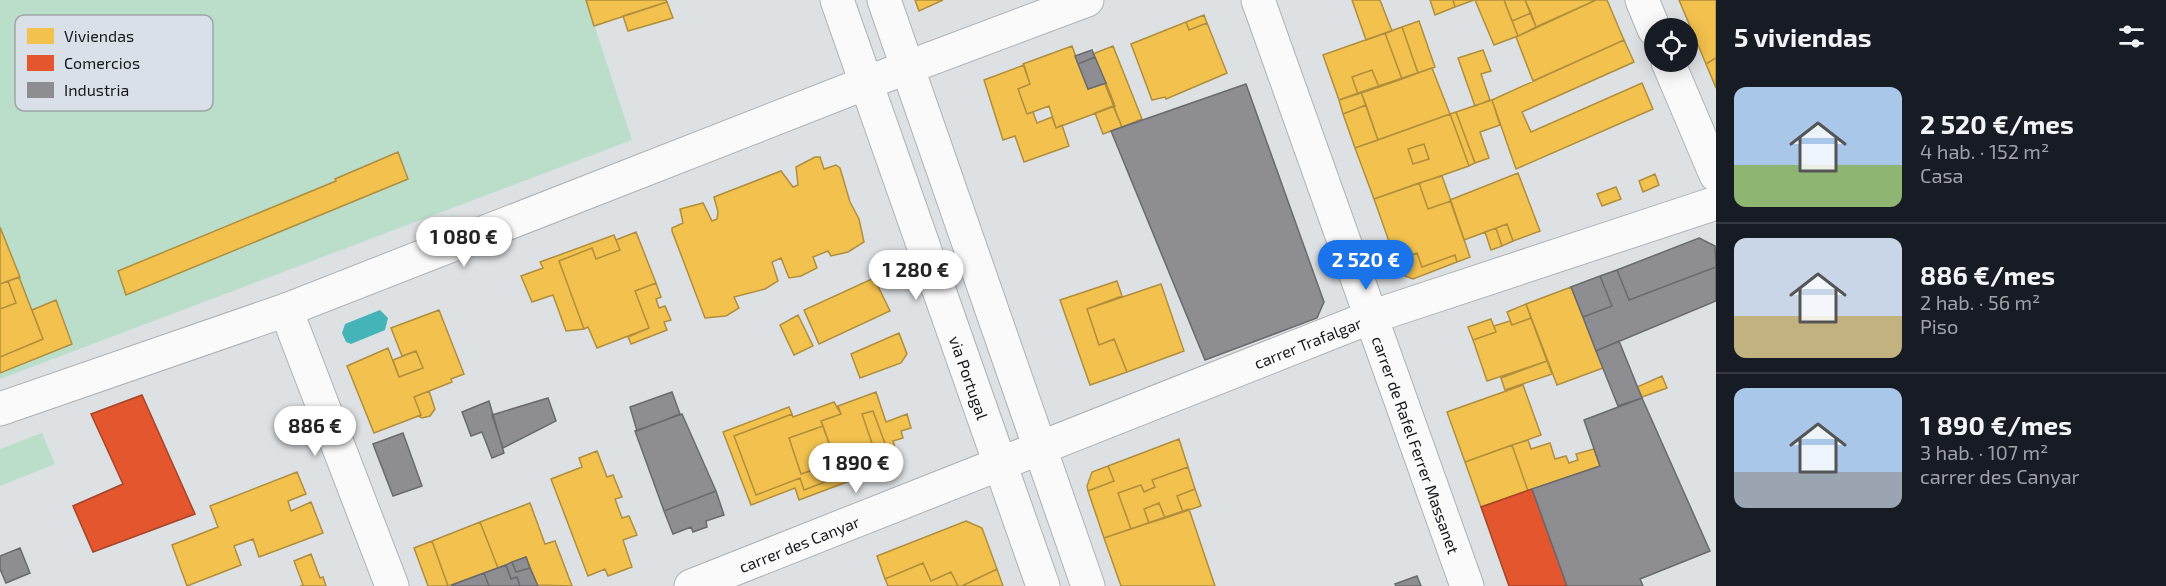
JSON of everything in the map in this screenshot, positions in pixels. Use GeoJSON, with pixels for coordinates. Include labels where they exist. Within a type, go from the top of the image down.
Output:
{"type":"FeatureCollection","features":[{"type":"Feature","properties":{"kind":"street","name":"via Portugal"},"geometry":{"type":"LineString","coordinates":[[837,0],[1043,586]]}},
{"type":"Feature","properties":{"kind":"street"},"geometry":{"type":"LineString","coordinates":[[884,0],[1089,586]]}},
{"type":"Feature","properties":{"kind":"street"},"geometry":{"type":"LineString","coordinates":[[0,409],[286,310],[866,83],[1087,0]]}},
{"type":"Feature","properties":{"kind":"street","name":"carrer de Rafel Ferrer Massanet"},"geometry":{"type":"LineString","coordinates":[[1258,0],[1467,586]]}},
{"type":"Feature","properties":{"kind":"street"},"geometry":{"type":"LineString","coordinates":[[1642,0],[1649,18]]}},
{"type":"Feature","properties":{"kind":"street"},"geometry":{"type":"LineString","coordinates":[[1672,72],[1716,175]]}},
{"type":"Feature","properties":{"kind":"street","name":"carrer Trafalgar"},"geometry":{"type":"LineString","coordinates":[[1041,449],[1371,317],[1716,203]]}},
{"type":"Feature","properties":{"kind":"street"},"geometry":{"type":"LineString","coordinates":[[286,310],[392,586]]}},
{"type":"Feature","properties":{"kind":"street","name":"carrer des Canyar"},"geometry":{"type":"LineString","coordinates":[[691,586],[1041,449]]}},
{"type":"Feature","properties":{"kind":"green space"},"geometry":{"type":"Polygon","coordinates":[[[0,0],[586,0],[632,140],[0,379],[0,0]]]}},
{"type":"Feature","properties":{"kind":"green space"},"geometry":{"type":"Polygon","coordinates":[[[42,433],[55,464],[0,486],[0,449],[42,433]]]}},
{"type":"Feature","properties":{"kind":"water"},"geometry":{"type":"Polygon","coordinates":[[[380,310],[388,318],[385,330],[351,344],[346,342],[342,333],[345,324],[380,310]]]}},
{"type":"Feature","properties":{"kind":"building: Viviendas"},"geometry":{"type":"Polygon","coordinates":[[[586,0],[666,0],[667,2],[594,26],[586,0]]]}},
{"type":"Feature","properties":{"kind":"building: Viviendas"},"geometry":{"type":"Polygon","coordinates":[[[915,0],[943,0],[919,11],[915,0]]]}},
{"type":"Feature","properties":{"kind":"building: Viviendas"},"geometry":{"type":"Polygon","coordinates":[[[1352,0],[1380,0],[1392,31],[1366,40],[1352,0]]]}},
{"type":"Feature","properties":{"kind":"building: Viviendas"},"geometry":{"type":"Polygon","coordinates":[[[1430,0],[1453,0],[1455,7],[1435,15],[1430,0]]]}},
{"type":"Feature","properties":{"kind":"building: Viviendas"},"geometry":{"type":"Polygon","coordinates":[[[1453,0],[1474,0],[1455,7],[1453,0]]]}},
{"type":"Feature","properties":{"kind":"building: Viviendas"},"geometry":{"type":"Polygon","coordinates":[[[1475,0],[1504,0],[1518,36],[1494,45],[1475,0]]]}},
{"type":"Feature","properties":{"kind":"building: Viviendas"},"geometry":{"type":"Polygon","coordinates":[[[1504,0],[1525,0],[1531,13],[1512,21],[1504,0]]]}},
{"type":"Feature","properties":{"kind":"building: Viviendas"},"geometry":{"type":"Polygon","coordinates":[[[1525,0],[1596,0],[1536,27],[1525,0]]]}},
{"type":"Feature","properties":{"kind":"building: Viviendas"},"geometry":{"type":"Polygon","coordinates":[[[1596,0],[1607,0],[1624,40],[1533,81],[1516,37],[1596,0]]]}},
{"type":"Feature","properties":{"kind":"building: Viviendas"},"geometry":{"type":"Polygon","coordinates":[[[1679,0],[1716,0],[1716,58],[1706,64],[1698,45],[1698,18],[1687,18],[1679,0]]]}},
{"type":"Feature","properties":{"kind":"building: Viviendas"},"geometry":{"type":"Polygon","coordinates":[[[667,2],[673,18],[628,31],[623,16],[667,2]]]}},
{"type":"Feature","properties":{"kind":"building: Viviendas"},"geometry":{"type":"Polygon","coordinates":[[[1531,13],[1536,27],[1518,36],[1512,21],[1531,13]]]}},
{"type":"Feature","properties":{"kind":"building: Viviendas"},"geometry":{"type":"Polygon","coordinates":[[[1204,15],[1207,23],[1189,30],[1186,22],[1204,15]]]}},
{"type":"Feature","properties":{"kind":"building: Viviendas"},"geometry":{"type":"Polygon","coordinates":[[[1419,21],[1435,67],[1418,73],[1402,27],[1419,21]]]}},
{"type":"Feature","properties":{"kind":"building: Viviendas"},"geometry":{"type":"Polygon","coordinates":[[[1186,22],[1189,30],[1207,23],[1227,73],[1166,99],[1165,97],[1152,100],[1131,44],[1186,22]]]}},
{"type":"Feature","properties":{"kind":"building: Viviendas"},"geometry":{"type":"Polygon","coordinates":[[[1402,27],[1418,73],[1402,79],[1385,33],[1402,27]]]}},
{"type":"Feature","properties":{"kind":"building: Viviendas"},"geometry":{"type":"Polygon","coordinates":[[[1385,33],[1402,79],[1379,87],[1372,70],[1352,77],[1358,94],[1339,100],[1323,55],[1385,33]]]}},
{"type":"Feature","properties":{"kind":"building: Viviendas"},"geometry":{"type":"Polygon","coordinates":[[[1624,40],[1634,62],[1522,112],[1531,132],[1642,83],[1653,109],[1516,169],[1492,100],[1624,40]]]}},
{"type":"Feature","properties":{"kind":"building: Viviendas"},"geometry":{"type":"Polygon","coordinates":[[[1072,46],[1088,89],[1106,83],[1115,106],[1056,128],[1049,106],[1027,114],[1018,89],[1030,84],[1023,64],[1072,46]]]}},
{"type":"Feature","properties":{"kind":"building: Viviendas"},"geometry":{"type":"Polygon","coordinates":[[[1113,46],[1142,119],[1122,127],[1093,54],[1113,46]]]}},
{"type":"Feature","properties":{"kind":"building: Viviendas"},"geometry":{"type":"Polygon","coordinates":[[[1483,50],[1491,71],[1481,74],[1490,100],[1475,106],[1458,58],[1483,50]]]}},
{"type":"Feature","properties":{"kind":"building: Viviendas"},"geometry":{"type":"Polygon","coordinates":[[[1716,58],[1716,88],[1706,64],[1716,58]]]}},
{"type":"Feature","properties":{"kind":"building: Viviendas"},"geometry":{"type":"Polygon","coordinates":[[[1024,65],[1030,84],[1018,89],[1027,114],[1033,112],[1037,123],[1052,117],[1056,128],[1062,125],[1069,146],[1024,162],[1015,136],[1003,140],[984,80],[1024,65]]]}},
{"type":"Feature","properties":{"kind":"building: Viviendas"},"geometry":{"type":"Polygon","coordinates":[[[1432,68],[1450,114],[1378,140],[1361,92],[1432,68]]]}},
{"type":"Feature","properties":{"kind":"building: Viviendas"},"geometry":{"type":"Polygon","coordinates":[[[1372,70],[1379,87],[1358,94],[1352,77],[1372,70]]]}},
{"type":"Feature","properties":{"kind":"building: Viviendas"},"geometry":{"type":"Polygon","coordinates":[[[1361,92],[1366,105],[1343,114],[1339,100],[1361,92]]]}},
{"type":"Feature","properties":{"kind":"building: Viviendas"},"geometry":{"type":"Polygon","coordinates":[[[1492,100],[1500,125],[1480,132],[1489,158],[1475,163],[1456,112],[1492,100]]]}},
{"type":"Feature","properties":{"kind":"building: Viviendas"},"geometry":{"type":"Polygon","coordinates":[[[1366,105],[1378,140],[1355,148],[1343,114],[1366,105]]]}},
{"type":"Feature","properties":{"kind":"building: Viviendas"},"geometry":{"type":"Polygon","coordinates":[[[1113,106],[1122,127],[1103,134],[1095,113],[1113,106]]]}},
{"type":"Feature","properties":{"kind":"building: Viviendas"},"geometry":{"type":"Polygon","coordinates":[[[1456,112],[1475,163],[1469,166],[1450,114],[1456,112]]]}},
{"type":"Feature","properties":{"kind":"building: Viviendas"},"geometry":{"type":"Polygon","coordinates":[[[1450,114],[1469,166],[1374,199],[1355,148],[1450,114]],[[1424,144],[1408,149],[1413,164],[1429,159],[1424,144]]]}},
{"type":"Feature","properties":{"kind":"building: Viviendas"},"geometry":{"type":"Polygon","coordinates":[[[1424,144],[1429,159],[1413,164],[1408,149],[1424,144]]]}},
{"type":"Feature","properties":{"kind":"building: Viviendas"},"geometry":{"type":"Polygon","coordinates":[[[398,152],[408,179],[126,295],[118,271],[336,181],[335,179],[398,152]]]}},
{"type":"Feature","properties":{"kind":"building: Viviendas"},"geometry":{"type":"Polygon","coordinates":[[[815,157],[820,157],[824,169],[836,165],[840,168],[850,202],[859,219],[864,242],[848,252],[831,256],[828,251],[813,257],[817,268],[801,276],[789,278],[781,258],[772,262],[778,281],[765,289],[734,297],[739,308],[726,316],[705,318],[672,231],[672,228],[683,223],[680,209],[703,203],[712,221],[717,219],[718,212],[714,197],[781,171],[793,187],[798,185],[796,167],[815,157]]]}},
{"type":"Feature","properties":{"kind":"building: Viviendas"},"geometry":{"type":"Polygon","coordinates":[[[1518,173],[1540,231],[1513,241],[1507,224],[1464,240],[1450,200],[1518,173]]]}},
{"type":"Feature","properties":{"kind":"building: Viviendas"},"geometry":{"type":"Polygon","coordinates":[[[1655,174],[1659,185],[1643,192],[1639,181],[1655,174]]]}},
{"type":"Feature","properties":{"kind":"building: Viviendas"},"geometry":{"type":"Polygon","coordinates":[[[1442,176],[1451,201],[1428,209],[1419,183],[1442,176]]]}},
{"type":"Feature","properties":{"kind":"building: Viviendas"},"geometry":{"type":"Polygon","coordinates":[[[1419,183],[1428,209],[1451,201],[1470,257],[1457,262],[1455,255],[1422,267],[1417,253],[1396,261],[1374,199],[1419,183]]]}},
{"type":"Feature","properties":{"kind":"building: Viviendas"},"geometry":{"type":"Polygon","coordinates":[[[1616,187],[1621,199],[1602,206],[1597,194],[1616,187]]]}},
{"type":"Feature","properties":{"kind":"building: Viviendas"},"geometry":{"type":"Polygon","coordinates":[[[1507,224],[1513,241],[1502,246],[1496,228],[1507,224]]]}},
{"type":"Feature","properties":{"kind":"building: Viviendas"},"geometry":{"type":"Polygon","coordinates":[[[0,227],[20,277],[0,284],[0,227]]]}},
{"type":"Feature","properties":{"kind":"building: Viviendas"},"geometry":{"type":"Polygon","coordinates":[[[1496,228],[1502,246],[1491,250],[1485,232],[1496,228]]]}},
{"type":"Feature","properties":{"kind":"building: Viviendas"},"geometry":{"type":"Polygon","coordinates":[[[636,232],[656,283],[635,291],[649,328],[597,348],[588,327],[584,329],[559,261],[592,248],[596,259],[620,250],[616,240],[636,232]]]}},
{"type":"Feature","properties":{"kind":"building: Viviendas"},"geometry":{"type":"Polygon","coordinates":[[[614,235],[620,250],[596,259],[592,248],[559,261],[584,329],[566,331],[553,295],[532,302],[521,276],[543,268],[540,262],[614,235]]]}},
{"type":"Feature","properties":{"kind":"building: Viviendas"},"geometry":{"type":"Polygon","coordinates":[[[1417,253],[1422,267],[1455,255],[1457,262],[1413,279],[1400,274],[1396,261],[1417,253]]]}},
{"type":"Feature","properties":{"kind":"building: Viviendas"},"geometry":{"type":"Polygon","coordinates":[[[19,277],[43,339],[0,357],[0,309],[16,303],[8,281],[19,277]]]}},
{"type":"Feature","properties":{"kind":"building: Viviendas"},"geometry":{"type":"Polygon","coordinates":[[[874,278],[890,311],[819,344],[804,310],[874,278]]]}},
{"type":"Feature","properties":{"kind":"building: Viviendas"},"geometry":{"type":"Polygon","coordinates":[[[8,281],[16,303],[0,309],[0,284],[8,281]]]}},
{"type":"Feature","properties":{"kind":"building: Viviendas"},"geometry":{"type":"Polygon","coordinates":[[[1117,281],[1122,296],[1087,309],[1099,345],[1114,339],[1127,372],[1090,385],[1060,300],[1117,281]]]}},
{"type":"Feature","properties":{"kind":"building: Viviendas"},"geometry":{"type":"Polygon","coordinates":[[[656,283],[661,297],[656,299],[659,308],[665,306],[671,320],[664,322],[667,330],[631,344],[628,337],[649,328],[635,291],[656,283]]]}},
{"type":"Feature","properties":{"kind":"building: Viviendas"},"geometry":{"type":"Polygon","coordinates":[[[1161,284],[1184,351],[1127,372],[1114,339],[1099,345],[1087,309],[1161,284]]]}},
{"type":"Feature","properties":{"kind":"building: Viviendas"},"geometry":{"type":"Polygon","coordinates":[[[1571,287],[1603,368],[1557,385],[1526,304],[1571,287]]]}},
{"type":"Feature","properties":{"kind":"building: Viviendas"},"geometry":{"type":"Polygon","coordinates":[[[56,300],[72,344],[0,373],[0,357],[43,339],[32,310],[56,300]]]}},
{"type":"Feature","properties":{"kind":"building: Viviendas"},"geometry":{"type":"Polygon","coordinates":[[[1526,304],[1531,318],[1512,325],[1507,312],[1526,304]]]}},
{"type":"Feature","properties":{"kind":"building: Viviendas"},"geometry":{"type":"Polygon","coordinates":[[[439,310],[464,374],[451,379],[452,382],[414,397],[421,415],[374,433],[347,366],[388,348],[399,377],[423,368],[416,351],[402,356],[391,328],[439,310]]]}},
{"type":"Feature","properties":{"kind":"building: Viviendas"},"geometry":{"type":"Polygon","coordinates":[[[798,315],[813,346],[794,355],[780,325],[798,315]]]}},
{"type":"Feature","properties":{"kind":"building: Viviendas"},"geometry":{"type":"Polygon","coordinates":[[[1531,318],[1547,361],[1487,381],[1473,340],[1496,332],[1494,326],[1510,321],[1512,325],[1531,318]]]}},
{"type":"Feature","properties":{"kind":"building: Viviendas"},"geometry":{"type":"Polygon","coordinates":[[[1491,319],[1496,332],[1473,340],[1468,327],[1491,319]]]}},
{"type":"Feature","properties":{"kind":"building: Viviendas"},"geometry":{"type":"Polygon","coordinates":[[[899,333],[907,354],[901,363],[860,378],[851,354],[899,333]]]}},
{"type":"Feature","properties":{"kind":"building: Viviendas"},"geometry":{"type":"Polygon","coordinates":[[[416,351],[423,368],[399,377],[393,360],[416,351]]]}},
{"type":"Feature","properties":{"kind":"building: Viviendas"},"geometry":{"type":"Polygon","coordinates":[[[1547,361],[1552,374],[1505,390],[1501,378],[1547,361]]]}},
{"type":"Feature","properties":{"kind":"building: Viviendas"},"geometry":{"type":"Polygon","coordinates":[[[1662,376],[1667,388],[1642,397],[1637,387],[1662,376]]]}},
{"type":"Feature","properties":{"kind":"building: Viviendas"},"geometry":{"type":"Polygon","coordinates":[[[1523,385],[1541,435],[1465,462],[1447,412],[1523,385]]]}},
{"type":"Feature","properties":{"kind":"building: Viviendas"},"geometry":{"type":"Polygon","coordinates":[[[429,391],[435,409],[430,416],[422,418],[418,416],[421,415],[414,397],[429,391]]]}},
{"type":"Feature","properties":{"kind":"building: Viviendas"},"geometry":{"type":"Polygon","coordinates":[[[876,392],[886,422],[907,414],[911,428],[901,431],[903,438],[893,441],[900,462],[799,500],[795,488],[751,505],[723,432],[789,407],[792,414],[734,436],[756,495],[800,478],[804,490],[890,457],[873,411],[862,414],[874,449],[836,463],[821,421],[841,414],[838,406],[876,392]]]}},
{"type":"Feature","properties":{"kind":"building: Viviendas"},"geometry":{"type":"Polygon","coordinates":[[[834,402],[841,414],[821,421],[823,426],[789,438],[801,474],[874,449],[862,414],[873,411],[890,457],[804,490],[800,478],[756,495],[734,436],[792,414],[793,417],[834,402]]]}},
{"type":"Feature","properties":{"kind":"building: Viviendas"},"geometry":{"type":"Polygon","coordinates":[[[823,426],[836,462],[801,474],[789,438],[823,426]]]}},
{"type":"Feature","properties":{"kind":"building: Viviendas"},"geometry":{"type":"Polygon","coordinates":[[[1179,439],[1188,467],[1152,480],[1155,487],[1144,492],[1141,485],[1118,493],[1131,529],[1104,538],[1088,491],[1114,481],[1108,466],[1179,439]]]}},
{"type":"Feature","properties":{"kind":"building: Viviendas"},"geometry":{"type":"Polygon","coordinates":[[[1528,440],[1531,449],[1550,443],[1555,459],[1566,456],[1569,463],[1578,460],[1576,454],[1594,449],[1600,466],[1528,491],[1512,445],[1528,440]]]}},
{"type":"Feature","properties":{"kind":"building: Viviendas"},"geometry":{"type":"Polygon","coordinates":[[[1512,445],[1528,491],[1481,507],[1465,462],[1512,445]]]}},
{"type":"Feature","properties":{"kind":"building: Viviendas"},"geometry":{"type":"Polygon","coordinates":[[[597,451],[607,477],[613,475],[622,497],[615,499],[622,518],[629,516],[637,535],[623,540],[632,567],[608,576],[605,569],[588,576],[551,479],[582,467],[579,458],[597,451]]]}},
{"type":"Feature","properties":{"kind":"building: Viviendas"},"geometry":{"type":"Polygon","coordinates":[[[1108,466],[1114,481],[1088,491],[1087,486],[1092,472],[1108,466]]]}},
{"type":"Feature","properties":{"kind":"building: Viviendas"},"geometry":{"type":"Polygon","coordinates":[[[1188,467],[1195,489],[1177,496],[1183,512],[1165,518],[1159,503],[1144,509],[1149,523],[1131,529],[1118,493],[1141,485],[1144,492],[1155,487],[1152,480],[1188,467]]]}},
{"type":"Feature","properties":{"kind":"building: Viviendas"},"geometry":{"type":"Polygon","coordinates":[[[297,472],[306,494],[288,501],[291,511],[311,502],[323,533],[259,557],[253,539],[234,546],[241,565],[187,586],[172,545],[218,527],[210,506],[297,472]]]}},
{"type":"Feature","properties":{"kind":"building: Viviendas"},"geometry":{"type":"Polygon","coordinates":[[[1195,489],[1201,506],[1183,512],[1177,496],[1195,489]]]}},
{"type":"Feature","properties":{"kind":"building: Viviendas"},"geometry":{"type":"Polygon","coordinates":[[[530,503],[545,544],[555,541],[572,586],[537,585],[526,557],[498,568],[480,522],[530,503]]]}},
{"type":"Feature","properties":{"kind":"building: Viviendas"},"geometry":{"type":"Polygon","coordinates":[[[1159,503],[1165,518],[1149,523],[1144,509],[1159,503]]]}},
{"type":"Feature","properties":{"kind":"building: Viviendas"},"geometry":{"type":"Polygon","coordinates":[[[1189,509],[1215,586],[1121,586],[1104,538],[1189,509]]]}},
{"type":"Feature","properties":{"kind":"building: Viviendas"},"geometry":{"type":"Polygon","coordinates":[[[966,521],[982,528],[997,569],[962,586],[958,586],[951,572],[931,581],[923,563],[885,579],[877,556],[966,521]]]}},
{"type":"Feature","properties":{"kind":"building: Viviendas"},"geometry":{"type":"Polygon","coordinates":[[[480,522],[498,568],[448,586],[432,541],[480,522]]]}},
{"type":"Feature","properties":{"kind":"building: Viviendas"},"geometry":{"type":"Polygon","coordinates":[[[432,541],[448,586],[428,586],[414,548],[432,541]]]}},
{"type":"Feature","properties":{"kind":"building: Viviendas"},"geometry":{"type":"Polygon","coordinates":[[[311,554],[320,578],[323,577],[326,586],[300,586],[303,585],[294,561],[311,554]]]}},
{"type":"Feature","properties":{"kind":"building: Viviendas"},"geometry":{"type":"Polygon","coordinates":[[[923,563],[931,581],[951,572],[958,586],[888,586],[885,579],[923,563]]]}},
{"type":"Feature","properties":{"kind":"building: Viviendas"},"geometry":{"type":"Polygon","coordinates":[[[997,569],[1003,586],[962,586],[974,580],[997,569]]]}},
{"type":"Feature","properties":{"kind":"building: Comercios"},"geometry":{"type":"Polygon","coordinates":[[[142,395],[195,514],[93,552],[73,506],[123,484],[91,414],[142,395]]]}},
{"type":"Feature","properties":{"kind":"building: Comercios"},"geometry":{"type":"Polygon","coordinates":[[[1532,489],[1567,586],[1509,586],[1481,507],[1532,489]]]}},
{"type":"Feature","properties":{"kind":"building: Industria"},"geometry":{"type":"Polygon","coordinates":[[[1092,50],[1095,57],[1078,64],[1075,56],[1092,50]]]}},
{"type":"Feature","properties":{"kind":"building: Industria"},"geometry":{"type":"Polygon","coordinates":[[[1095,57],[1106,83],[1088,89],[1078,64],[1095,57]]]}},
{"type":"Feature","properties":{"kind":"building: Industria"},"geometry":{"type":"Polygon","coordinates":[[[1246,84],[1324,302],[1317,318],[1205,360],[1111,131],[1246,84]]]}},
{"type":"Feature","properties":{"kind":"building: Industria"},"geometry":{"type":"Polygon","coordinates":[[[1699,238],[1715,246],[1716,267],[1629,300],[1617,270],[1699,238]]]}},
{"type":"Feature","properties":{"kind":"building: Industria"},"geometry":{"type":"Polygon","coordinates":[[[1716,267],[1716,301],[1596,351],[1583,317],[1612,306],[1600,276],[1617,270],[1629,300],[1716,267]]]}},
{"type":"Feature","properties":{"kind":"building: Industria"},"geometry":{"type":"Polygon","coordinates":[[[1600,276],[1612,306],[1583,317],[1571,287],[1600,276]]]}},
{"type":"Feature","properties":{"kind":"building: Industria"},"geometry":{"type":"Polygon","coordinates":[[[1619,341],[1642,398],[1618,406],[1596,351],[1619,341]]]}},
{"type":"Feature","properties":{"kind":"building: Industria"},"geometry":{"type":"Polygon","coordinates":[[[672,392],[680,414],[637,431],[630,407],[672,392]]]}},
{"type":"Feature","properties":{"kind":"building: Industria"},"geometry":{"type":"Polygon","coordinates":[[[548,398],[556,421],[503,448],[492,415],[548,398]]]}},
{"type":"Feature","properties":{"kind":"building: Industria"},"geometry":{"type":"Polygon","coordinates":[[[1642,398],[1710,551],[1640,579],[1643,586],[1567,586],[1532,489],[1600,466],[1584,420],[1642,398]]]}},
{"type":"Feature","properties":{"kind":"building: Industria"},"geometry":{"type":"Polygon","coordinates":[[[489,401],[504,453],[492,458],[482,432],[471,436],[462,412],[489,401]]]}},
{"type":"Feature","properties":{"kind":"building: Industria"},"geometry":{"type":"Polygon","coordinates":[[[682,414],[716,491],[664,511],[635,431],[682,414]]]}},
{"type":"Feature","properties":{"kind":"building: Industria"},"geometry":{"type":"Polygon","coordinates":[[[403,433],[422,486],[393,496],[373,444],[403,433]]]}},
{"type":"Feature","properties":{"kind":"building: Industria"},"geometry":{"type":"Polygon","coordinates":[[[716,491],[724,515],[706,521],[707,527],[693,532],[691,527],[673,534],[664,511],[716,491]]]}},
{"type":"Feature","properties":{"kind":"building: Industria"},"geometry":{"type":"Polygon","coordinates":[[[20,548],[30,573],[6,583],[0,569],[0,556],[20,548]]]}},
{"type":"Feature","properties":{"kind":"building: Industria"},"geometry":{"type":"Polygon","coordinates":[[[526,557],[530,568],[516,572],[512,562],[526,557]]]}},
{"type":"Feature","properties":{"kind":"building: Industria"},"geometry":{"type":"Polygon","coordinates":[[[512,562],[516,572],[530,568],[538,586],[520,586],[517,577],[511,579],[506,565],[512,562]]]}},
{"type":"Feature","properties":{"kind":"building: Industria"},"geometry":{"type":"Polygon","coordinates":[[[506,565],[511,579],[517,577],[520,586],[489,586],[484,573],[506,565]]]}},
{"type":"Feature","properties":{"kind":"building: Industria"},"geometry":{"type":"Polygon","coordinates":[[[484,573],[489,586],[452,586],[452,585],[484,573]]]}},
{"type":"Feature","properties":{"kind":"building: Industria"},"geometry":{"type":"Polygon","coordinates":[[[1417,576],[1421,586],[1396,586],[1395,584],[1417,576]]]}}]}
